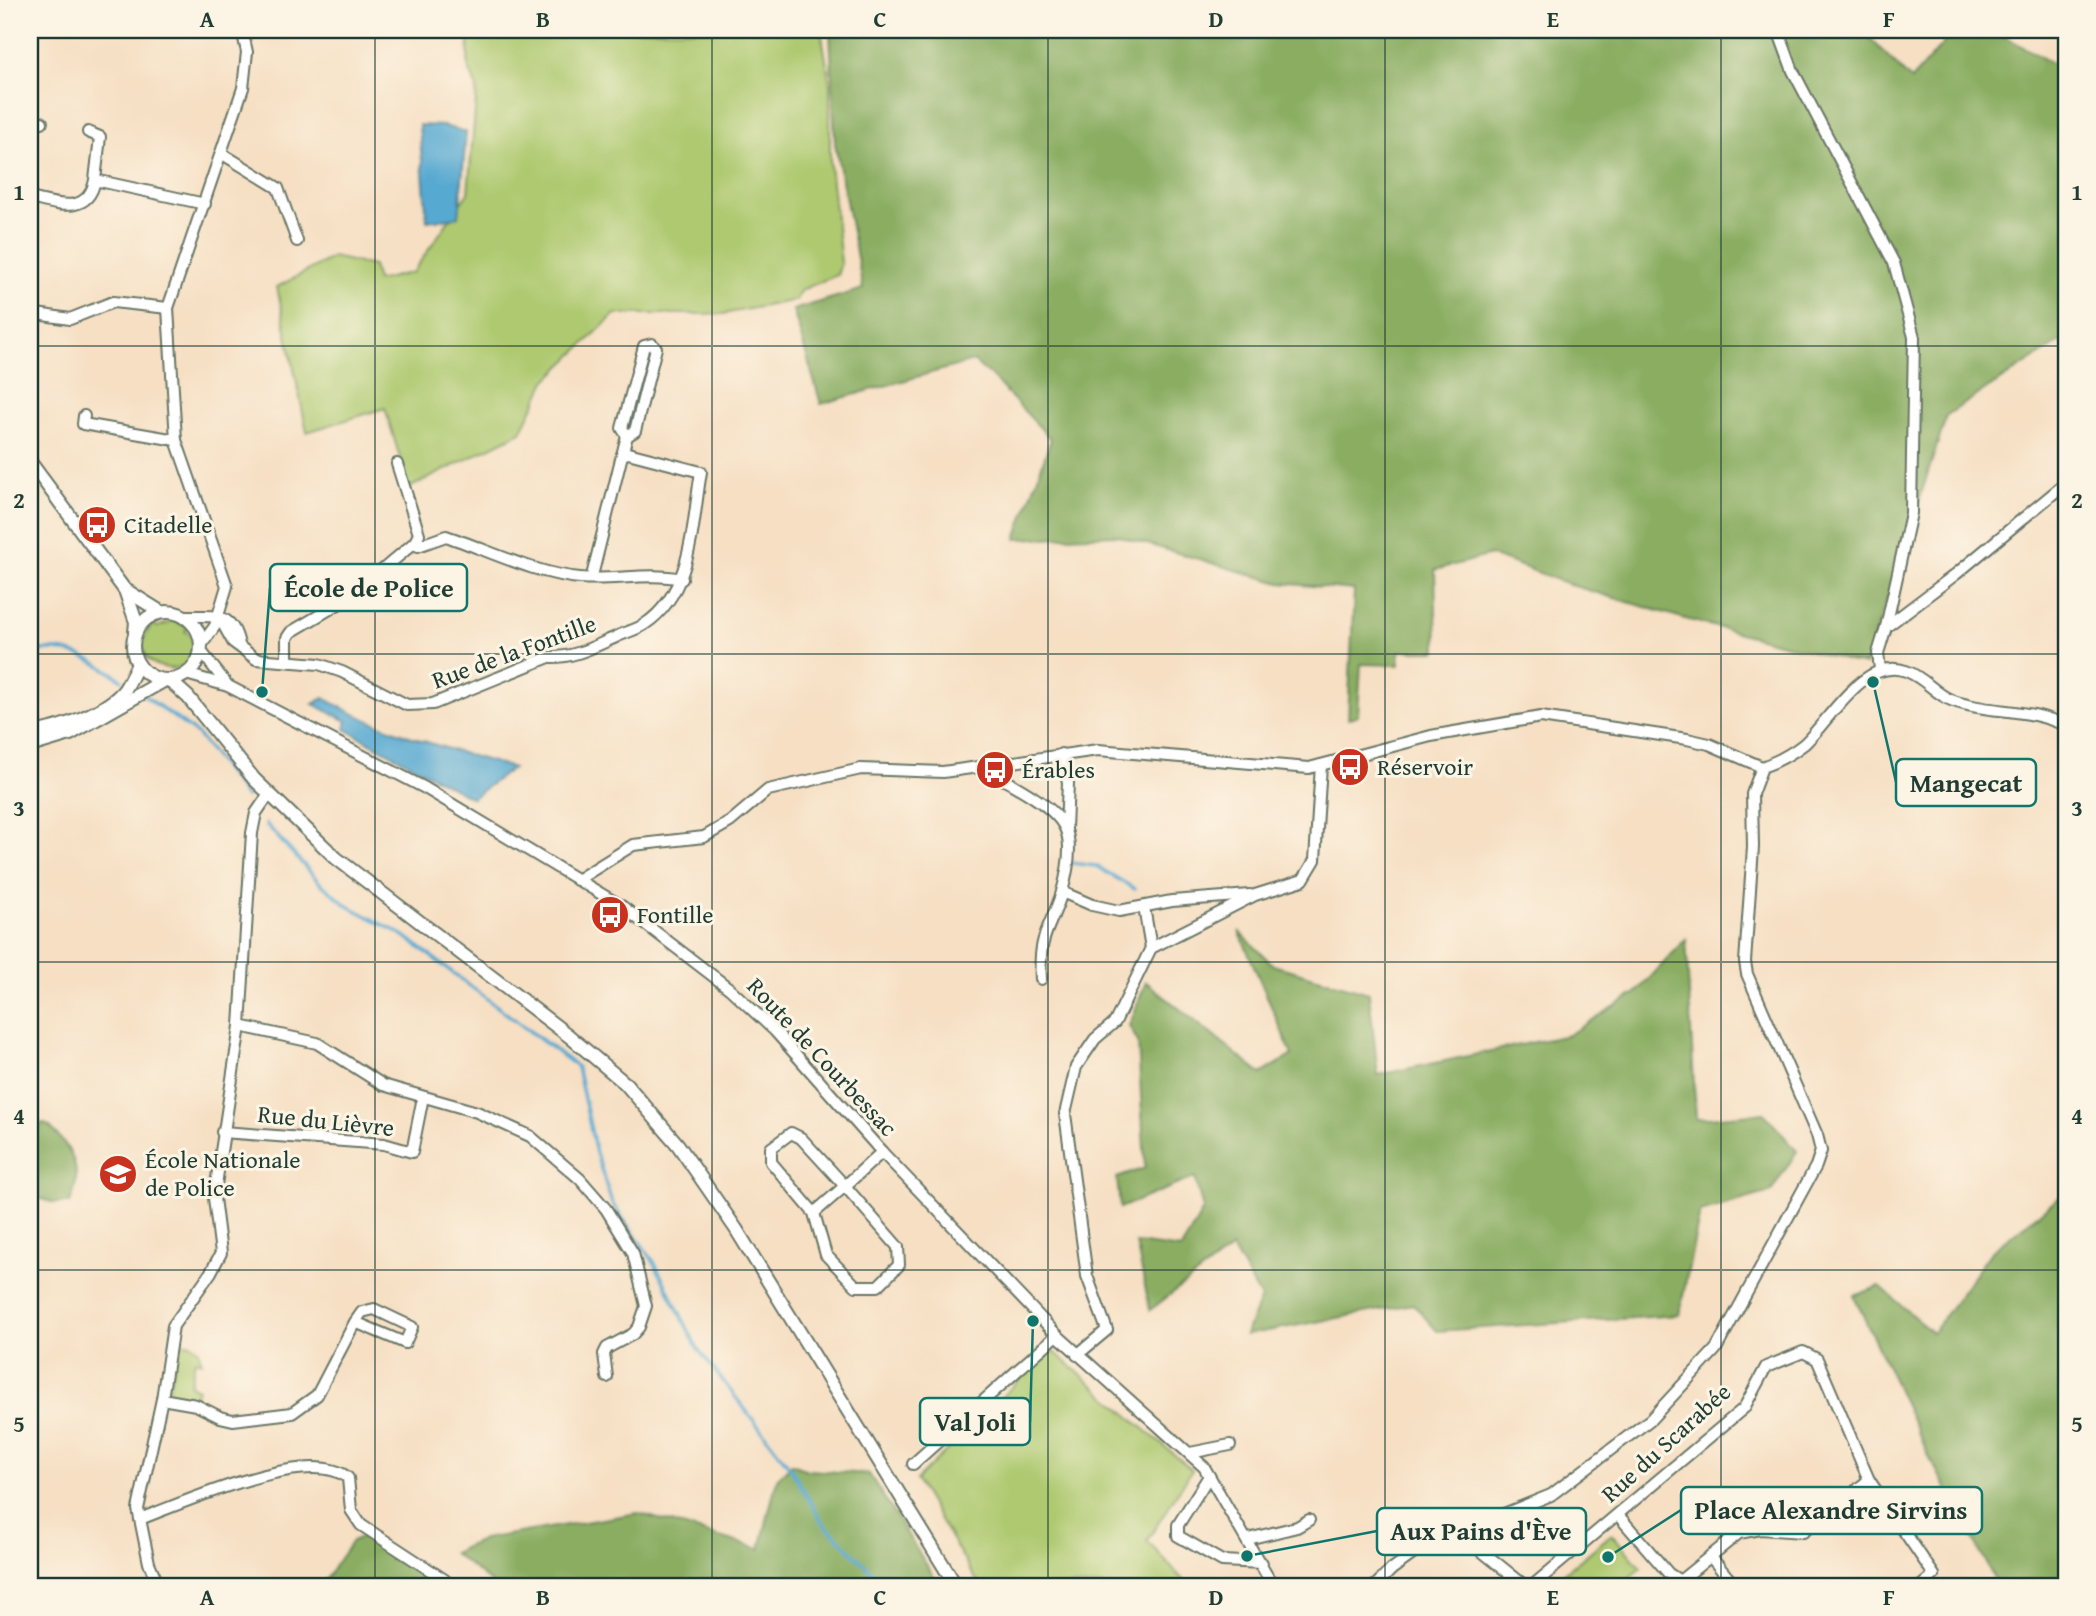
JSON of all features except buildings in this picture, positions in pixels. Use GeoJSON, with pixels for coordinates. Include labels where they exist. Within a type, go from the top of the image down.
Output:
{"type":"FeatureCollection","features":[{"type":"Feature","properties":{"kind":"street"},"geometry":{"type":"LineString","coordinates":[[30,746],[70,734],[167,680],[185,675],[193,668],[215,626],[227,586],[176,440],[168,308],[205,204],[247,68],[242,30]]}},
{"type":"Feature","properties":{"kind":"street"},"geometry":{"type":"LineString","coordinates":[[1778,30],[1793,71],[1894,263],[1914,337],[1911,513],[1878,653],[1880,669]]}},
{"type":"Feature","properties":{"kind":"street"},"geometry":{"type":"LineString","coordinates":[[30,119],[42,122]]}},
{"type":"Feature","properties":{"kind":"street"},"geometry":{"type":"LineString","coordinates":[[30,198],[71,206],[82,204],[90,195],[95,180],[100,137],[88,132]]}},
{"type":"Feature","properties":{"kind":"street"},"geometry":{"type":"LineString","coordinates":[[221,153],[278,188],[297,241]]}},
{"type":"Feature","properties":{"kind":"street"},"geometry":{"type":"LineString","coordinates":[[95,180],[205,204]]}},
{"type":"Feature","properties":{"kind":"street"},"geometry":{"type":"LineString","coordinates":[[30,313],[70,318],[113,302],[168,308]]}},
{"type":"Feature","properties":{"kind":"street"},"geometry":{"type":"LineString","coordinates":[[592,576],[627,436],[635,430],[656,348],[652,344],[644,346],[628,404],[622,428],[627,436]]}},
{"type":"Feature","properties":{"kind":"street"},"geometry":{"type":"LineString","coordinates":[[84,416],[83,424],[176,440]]}},
{"type":"Feature","properties":{"kind":"street","name":"Rue de la Fontille"},"geometry":{"type":"LineString","coordinates":[[218,615],[235,628],[240,647],[256,659],[331,668],[407,705],[419,707],[549,657],[567,657],[587,650],[643,626],[668,604],[682,579],[701,472],[628,453],[622,454]]}},
{"type":"Feature","properties":{"kind":"street"},"geometry":{"type":"LineString","coordinates":[[287,661],[288,638],[291,632],[352,596],[415,542],[419,534],[397,464]]}},
{"type":"Feature","properties":{"kind":"street"},"geometry":{"type":"LineString","coordinates":[[32,469],[124,589],[136,622],[134,654],[138,664],[154,677],[167,680],[188,697],[215,733],[269,794],[336,858],[569,1036],[635,1094],[678,1144],[736,1229],[956,1586]]}},
{"type":"Feature","properties":{"kind":"street"},"geometry":{"type":"LineString","coordinates":[[1886,627],[1956,574],[2066,482]]}},
{"type":"Feature","properties":{"kind":"street"},"geometry":{"type":"LineString","coordinates":[[415,542],[418,546],[427,545],[446,536],[545,570],[582,578],[682,579]]}},
{"type":"Feature","properties":{"kind":"street"},"geometry":{"type":"LineString","coordinates":[[124,589],[161,612],[184,616],[218,615]]}},
{"type":"Feature","properties":{"kind":"street"},"geometry":{"type":"LineString","coordinates":[[135,633],[150,616],[161,612]]}},
{"type":"Feature","properties":{"kind":"street"},"geometry":{"type":"LineString","coordinates":[[184,616],[193,623],[202,648]]}},
{"type":"Feature","properties":{"kind":"street","name":"Route de Courbessac"},"geometry":{"type":"LineString","coordinates":[[202,648],[228,686]]}},
{"type":"Feature","properties":{"kind":"street"},"geometry":{"type":"LineString","coordinates":[[30,733],[56,728],[101,707],[122,692],[138,664]]}},
{"type":"Feature","properties":{"kind":"street"},"geometry":{"type":"LineString","coordinates":[[577,880],[633,845],[704,837],[730,822],[768,790],[861,769],[943,772],[1098,750],[1309,768],[1430,736],[1541,717],[1687,739],[1709,744],[1762,767],[1783,760],[1805,742],[1867,676],[1880,669],[1907,671],[1951,700],[2027,712],[2066,726]]}},
{"type":"Feature","properties":{"kind":"street"},"geometry":{"type":"LineString","coordinates":[[185,675],[188,697]]}},
{"type":"Feature","properties":{"kind":"street","name":"Route de Courbessac"},"geometry":{"type":"LineString","coordinates":[[185,675],[228,686],[425,788],[624,907],[730,989],[775,1031],[883,1152],[1057,1335],[1190,1453],[1209,1476],[1273,1586]]}},
{"type":"Feature","properties":{"kind":"street"},"geometry":{"type":"LineString","coordinates":[[1041,979],[1040,953],[1046,927],[1062,892],[1069,858],[1066,828],[1068,783],[1061,754]]}},
{"type":"Feature","properties":{"kind":"street"},"geometry":{"type":"LineString","coordinates":[[1151,948],[1255,895],[1303,880],[1315,860],[1321,765]]}},
{"type":"Feature","properties":{"kind":"street"},"geometry":{"type":"LineString","coordinates":[[1375,1586],[1411,1554],[1551,1495],[1651,1419],[1716,1349],[1816,1167],[1821,1151],[1817,1135],[1747,974],[1745,962],[1753,847],[1752,794],[1762,767]]}},
{"type":"Feature","properties":{"kind":"street"},"geometry":{"type":"LineString","coordinates":[[984,768],[1023,791],[1053,813],[1066,828]]}},
{"type":"Feature","properties":{"kind":"street"},"geometry":{"type":"LineString","coordinates":[[159,1586],[152,1571],[140,1519],[141,1489],[162,1399],[173,1326],[221,1252],[214,1198],[240,1026],[252,833],[256,813],[269,794]]}},
{"type":"Feature","properties":{"kind":"street"},"geometry":{"type":"LineString","coordinates":[[1062,892],[1092,905],[1119,911],[1172,901],[1255,895]]}},
{"type":"Feature","properties":{"kind":"street"},"geometry":{"type":"LineString","coordinates":[[1077,1355],[1107,1330],[1087,1276],[1065,1114],[1076,1067],[1096,1039],[1115,1022],[1151,948],[1144,907]]}},
{"type":"Feature","properties":{"kind":"street"},"geometry":{"type":"LineString","coordinates":[[240,1026],[317,1043],[383,1085],[477,1112],[530,1136],[580,1179],[618,1225],[633,1253],[646,1306],[639,1327],[633,1334],[607,1348],[604,1354],[607,1377]]}},
{"type":"Feature","properties":{"kind":"street","name":"Rue du Lièvre"},"geometry":{"type":"LineString","coordinates":[[222,1132],[374,1143],[412,1152],[423,1097]]}},
{"type":"Feature","properties":{"kind":"street"},"geometry":{"type":"LineString","coordinates":[[791,1133],[801,1138],[898,1247],[900,1265],[878,1286],[856,1286],[827,1255],[814,1213],[771,1161],[771,1148],[791,1133]]}},
{"type":"Feature","properties":{"kind":"street"},"geometry":{"type":"LineString","coordinates":[[814,1213],[883,1152]]}},
{"type":"Feature","properties":{"kind":"street"},"geometry":{"type":"LineString","coordinates":[[162,1399],[197,1405],[220,1417],[233,1420],[292,1413],[317,1395],[355,1321],[362,1312],[374,1309],[412,1328],[405,1343],[355,1321]]}},
{"type":"Feature","properties":{"kind":"street"},"geometry":{"type":"LineString","coordinates":[[913,1464],[1057,1335]]}},
{"type":"Feature","properties":{"kind":"street","name":"Rue du Scarabée"},"geometry":{"type":"LineString","coordinates":[[1532,1586],[1744,1408],[1766,1367],[1803,1352],[1817,1359],[1869,1480],[1934,1575],[1921,1586]]}},
{"type":"Feature","properties":{"kind":"street"},"geometry":{"type":"LineString","coordinates":[[1190,1453],[1230,1445]]}},
{"type":"Feature","properties":{"kind":"street"},"geometry":{"type":"LineString","coordinates":[[140,1519],[233,1484],[286,1470],[333,1469],[348,1478],[351,1510],[361,1525],[445,1580]]}},
{"type":"Feature","properties":{"kind":"street"},"geometry":{"type":"LineString","coordinates":[[1209,1476],[1178,1525],[1178,1536],[1222,1560],[1262,1563]]}},
{"type":"Feature","properties":{"kind":"street"},"geometry":{"type":"LineString","coordinates":[[1618,1514],[1669,1574],[1680,1581],[1739,1533],[1760,1529],[1803,1531],[1869,1480]]}},
{"type":"Feature","properties":{"kind":"street"},"geometry":{"type":"LineString","coordinates":[[1248,1539],[1297,1527],[1309,1520]]}},
{"type":"Feature","properties":{"kind":"street"},"geometry":{"type":"LineString","coordinates":[[1458,1532],[1525,1586]]}},
{"type":"Feature","properties":{"kind":"street"},"geometry":{"type":"LineString","coordinates":[[1710,1556],[1735,1586]]}},
{"type":"Feature","properties":{"kind":"green space"},"geometry":{"type":"Polygon","coordinates":[[[469,30],[821,30],[830,84],[830,165],[841,263],[837,275],[801,290],[796,300],[723,314],[615,314],[546,381],[521,432],[409,488],[385,408],[307,432],[277,287],[333,257],[373,266],[377,281],[413,272],[468,193],[477,88],[468,66],[469,30]]]}},
{"type":"Feature","properties":{"kind":"green space"},"geometry":{"type":"Polygon","coordinates":[[[830,30],[1862,30],[1911,80],[1955,30],[1993,30],[2066,71],[2066,338],[1947,415],[1865,665],[1689,620],[1574,586],[1491,555],[1435,570],[1437,651],[1399,651],[1399,665],[1361,664],[1358,715],[1348,719],[1354,590],[1280,583],[1116,535],[1016,539],[1051,439],[990,375],[973,361],[821,404],[793,310],[863,289],[835,144],[830,30]]]}},
{"type":"Feature","properties":{"kind":"green space"},"geometry":{"type":"Polygon","coordinates":[[[171,619],[188,628],[185,631],[191,635],[193,652],[187,663],[176,668],[163,667],[152,662],[144,653],[144,640],[153,624],[157,627],[169,623],[171,619]]]}},
{"type":"Feature","properties":{"kind":"green space"},"geometry":{"type":"Polygon","coordinates":[[[1239,931],[1273,965],[1369,993],[1378,1075],[1568,1035],[1636,993],[1686,939],[1696,1119],[1764,1113],[1797,1151],[1771,1192],[1700,1212],[1679,1315],[1437,1331],[1413,1304],[1245,1335],[1261,1298],[1232,1248],[1150,1310],[1136,1243],[1181,1249],[1203,1210],[1195,1177],[1120,1208],[1117,1178],[1145,1168],[1138,1042],[1129,1026],[1146,982],[1261,1074],[1292,1055],[1239,931]]]}},
{"type":"Feature","properties":{"kind":"green space"},"geometry":{"type":"Polygon","coordinates":[[[42,1123],[55,1132],[73,1160],[76,1176],[70,1203],[54,1203],[30,1195],[30,1132],[36,1133],[42,1123]]]}},
{"type":"Feature","properties":{"kind":"green space"},"geometry":{"type":"Polygon","coordinates":[[[2066,1192],[2066,1586],[1998,1586],[1929,1456],[1854,1296],[1880,1286],[1932,1333],[1991,1252],[2066,1192]]]}},
{"type":"Feature","properties":{"kind":"green space"},"geometry":{"type":"Polygon","coordinates":[[[179,1342],[192,1344],[198,1349],[202,1362],[195,1360],[190,1385],[198,1389],[194,1400],[168,1394],[179,1342]]]}},
{"type":"Feature","properties":{"kind":"green space"},"geometry":{"type":"Polygon","coordinates":[[[1051,1349],[1192,1470],[1147,1541],[1184,1581],[1181,1586],[980,1586],[916,1480],[1051,1349]]]}},
{"type":"Feature","properties":{"kind":"green space"},"geometry":{"type":"Polygon","coordinates":[[[792,1464],[808,1470],[869,1474],[940,1586],[496,1586],[453,1553],[483,1539],[638,1513],[760,1549],[777,1479],[792,1464]]]}},
{"type":"Feature","properties":{"kind":"green space"},"geometry":{"type":"Polygon","coordinates":[[[1612,1534],[1641,1568],[1618,1586],[1550,1585],[1612,1534]]]}},
{"type":"Feature","properties":{"kind":"green space"},"geometry":{"type":"Polygon","coordinates":[[[366,1535],[444,1586],[321,1586],[352,1541],[366,1535]]]}},
{"type":"Feature","properties":{"kind":"water"},"geometry":{"type":"Polygon","coordinates":[[[419,125],[444,126],[466,132],[459,217],[427,221],[419,125]]]}},
{"type":"Feature","properties":{"kind":"water"},"geometry":{"type":"Polygon","coordinates":[[[324,698],[393,730],[513,768],[472,798],[345,729],[347,721],[313,704],[324,698]]]}},
{"type":"Feature","properties":{"kind":"waterway"},"geometry":{"type":"LineString","coordinates":[[30,652],[55,650],[79,655],[122,680]]}},
{"type":"Feature","properties":{"kind":"waterway"},"geometry":{"type":"LineString","coordinates":[[145,696],[197,734],[246,797]]}},
{"type":"Feature","properties":{"kind":"waterway"},"geometry":{"type":"LineString","coordinates":[[266,824],[320,883],[348,906],[403,935],[577,1067],[596,1153],[612,1203],[654,1262],[698,1349],[790,1467],[822,1522],[886,1586]]}},
{"type":"Feature","properties":{"kind":"waterway"},"geometry":{"type":"LineString","coordinates":[[1071,863],[1096,866],[1135,889]]}},
{"type":"Feature","properties":{"kind":"place","name":"Citadelle"},"geometry":{"type":"Point","coordinates":[97,525]}},
{"type":"Feature","properties":{"kind":"place","name":"Mangecat"},"geometry":{"type":"Point","coordinates":[1873,682]}},
{"type":"Feature","properties":{"kind":"place","name":"École de Police"},"geometry":{"type":"Point","coordinates":[262,692]}},
{"type":"Feature","properties":{"kind":"place","name":"Réservoir"},"geometry":{"type":"Point","coordinates":[1350,767]}},
{"type":"Feature","properties":{"kind":"place","name":"Érables"},"geometry":{"type":"Point","coordinates":[995,770]}},
{"type":"Feature","properties":{"kind":"place","name":"Fontille"},"geometry":{"type":"Point","coordinates":[610,915]}},
{"type":"Feature","properties":{"kind":"place","name":"École Nationale de Police"},"geometry":{"type":"Point","coordinates":[118,1174]}},
{"type":"Feature","properties":{"kind":"place","name":"Val Joli"},"geometry":{"type":"Point","coordinates":[1033,1321]}},
{"type":"Feature","properties":{"kind":"place","name":"Aux Pains d'Ève"},"geometry":{"type":"Point","coordinates":[1247,1556]}},
{"type":"Feature","properties":{"kind":"place","name":"Place Alexandre Sirvins"},"geometry":{"type":"Point","coordinates":[1608,1557]}}]}
